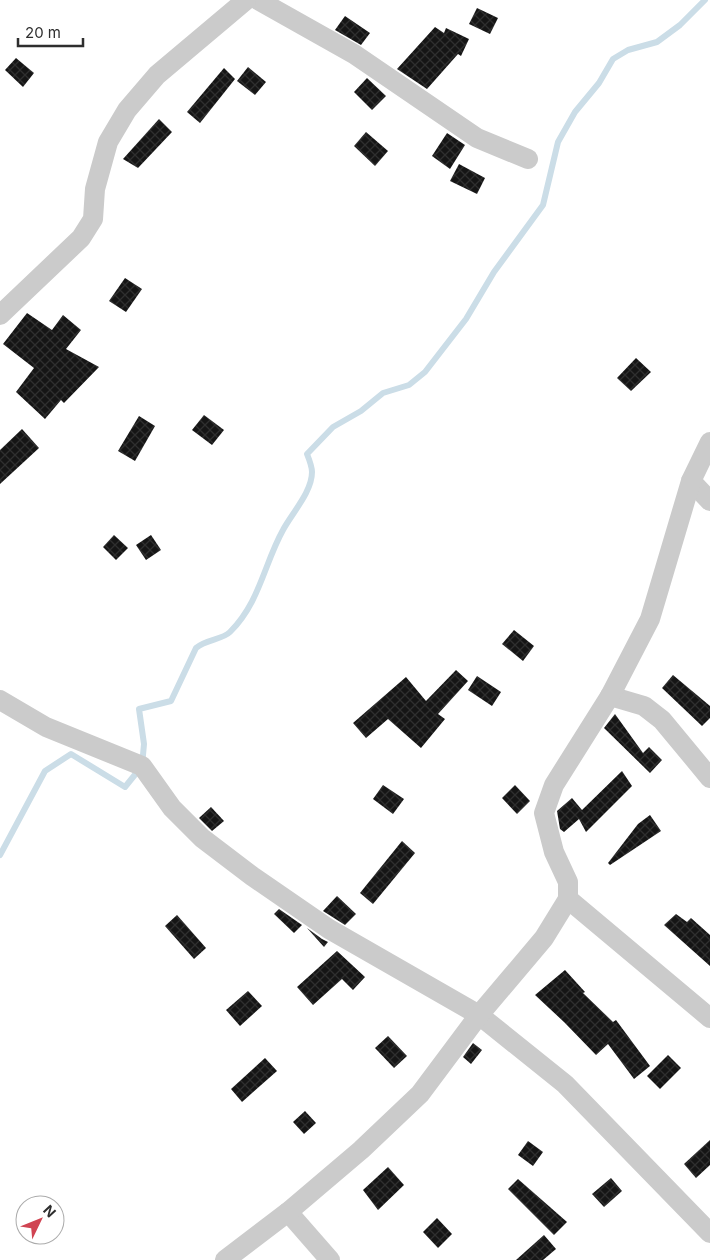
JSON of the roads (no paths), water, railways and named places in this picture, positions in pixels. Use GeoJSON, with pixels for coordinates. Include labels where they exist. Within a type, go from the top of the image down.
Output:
{"type":"FeatureCollection","features":[{"type":"Feature","properties":{"kind":"street"},"geometry":{"type":"LineString","coordinates":[[0,315],[82,238],[93,219],[95,189],[108,142],[127,110],[157,75],[246,0]]}},
{"type":"Feature","properties":{"kind":"street"},"geometry":{"type":"LineString","coordinates":[[258,0],[354,54],[477,138],[528,159]]}},
{"type":"Feature","properties":{"kind":"street"},"geometry":{"type":"LineString","coordinates":[[225,1260],[288,1212],[361,1150],[420,1094],[479,1015],[544,938],[568,899],[568,882],[554,852],[544,813],[554,785],[610,696],[650,619],[691,481],[710,442]]}},
{"type":"Feature","properties":{"kind":"street"},"geometry":{"type":"LineString","coordinates":[[691,481],[710,502]]}},
{"type":"Feature","properties":{"kind":"street"},"geometry":{"type":"LineString","coordinates":[[610,696],[644,706],[662,720],[710,778]]}},
{"type":"Feature","properties":{"kind":"street"},"geometry":{"type":"LineString","coordinates":[[0,700],[46,727],[142,766],[172,808],[202,838],[252,876],[329,929],[479,1015],[566,1084],[710,1234]]}},
{"type":"Feature","properties":{"kind":"street"},"geometry":{"type":"LineString","coordinates":[[568,899],[710,1018]]}},
{"type":"Feature","properties":{"kind":"street"},"geometry":{"type":"LineString","coordinates":[[288,1212],[330,1260]]}},
{"type":"Feature","properties":{"kind":"waterway"},"geometry":{"type":"LineString","coordinates":[[0,855],[45,771],[71,754],[125,787],[142,766],[144,744],[139,709],[171,701],[196,648],[204,643],[227,635],[248,608],[255,596],[276,543],[309,487],[312,472],[307,454],[333,427],[361,411],[383,393],[409,385],[425,372],[466,319],[494,272],[543,205],[558,142],[575,112],[599,83],[613,59],[628,50],[657,42],[680,25],[705,0]]}}]}
